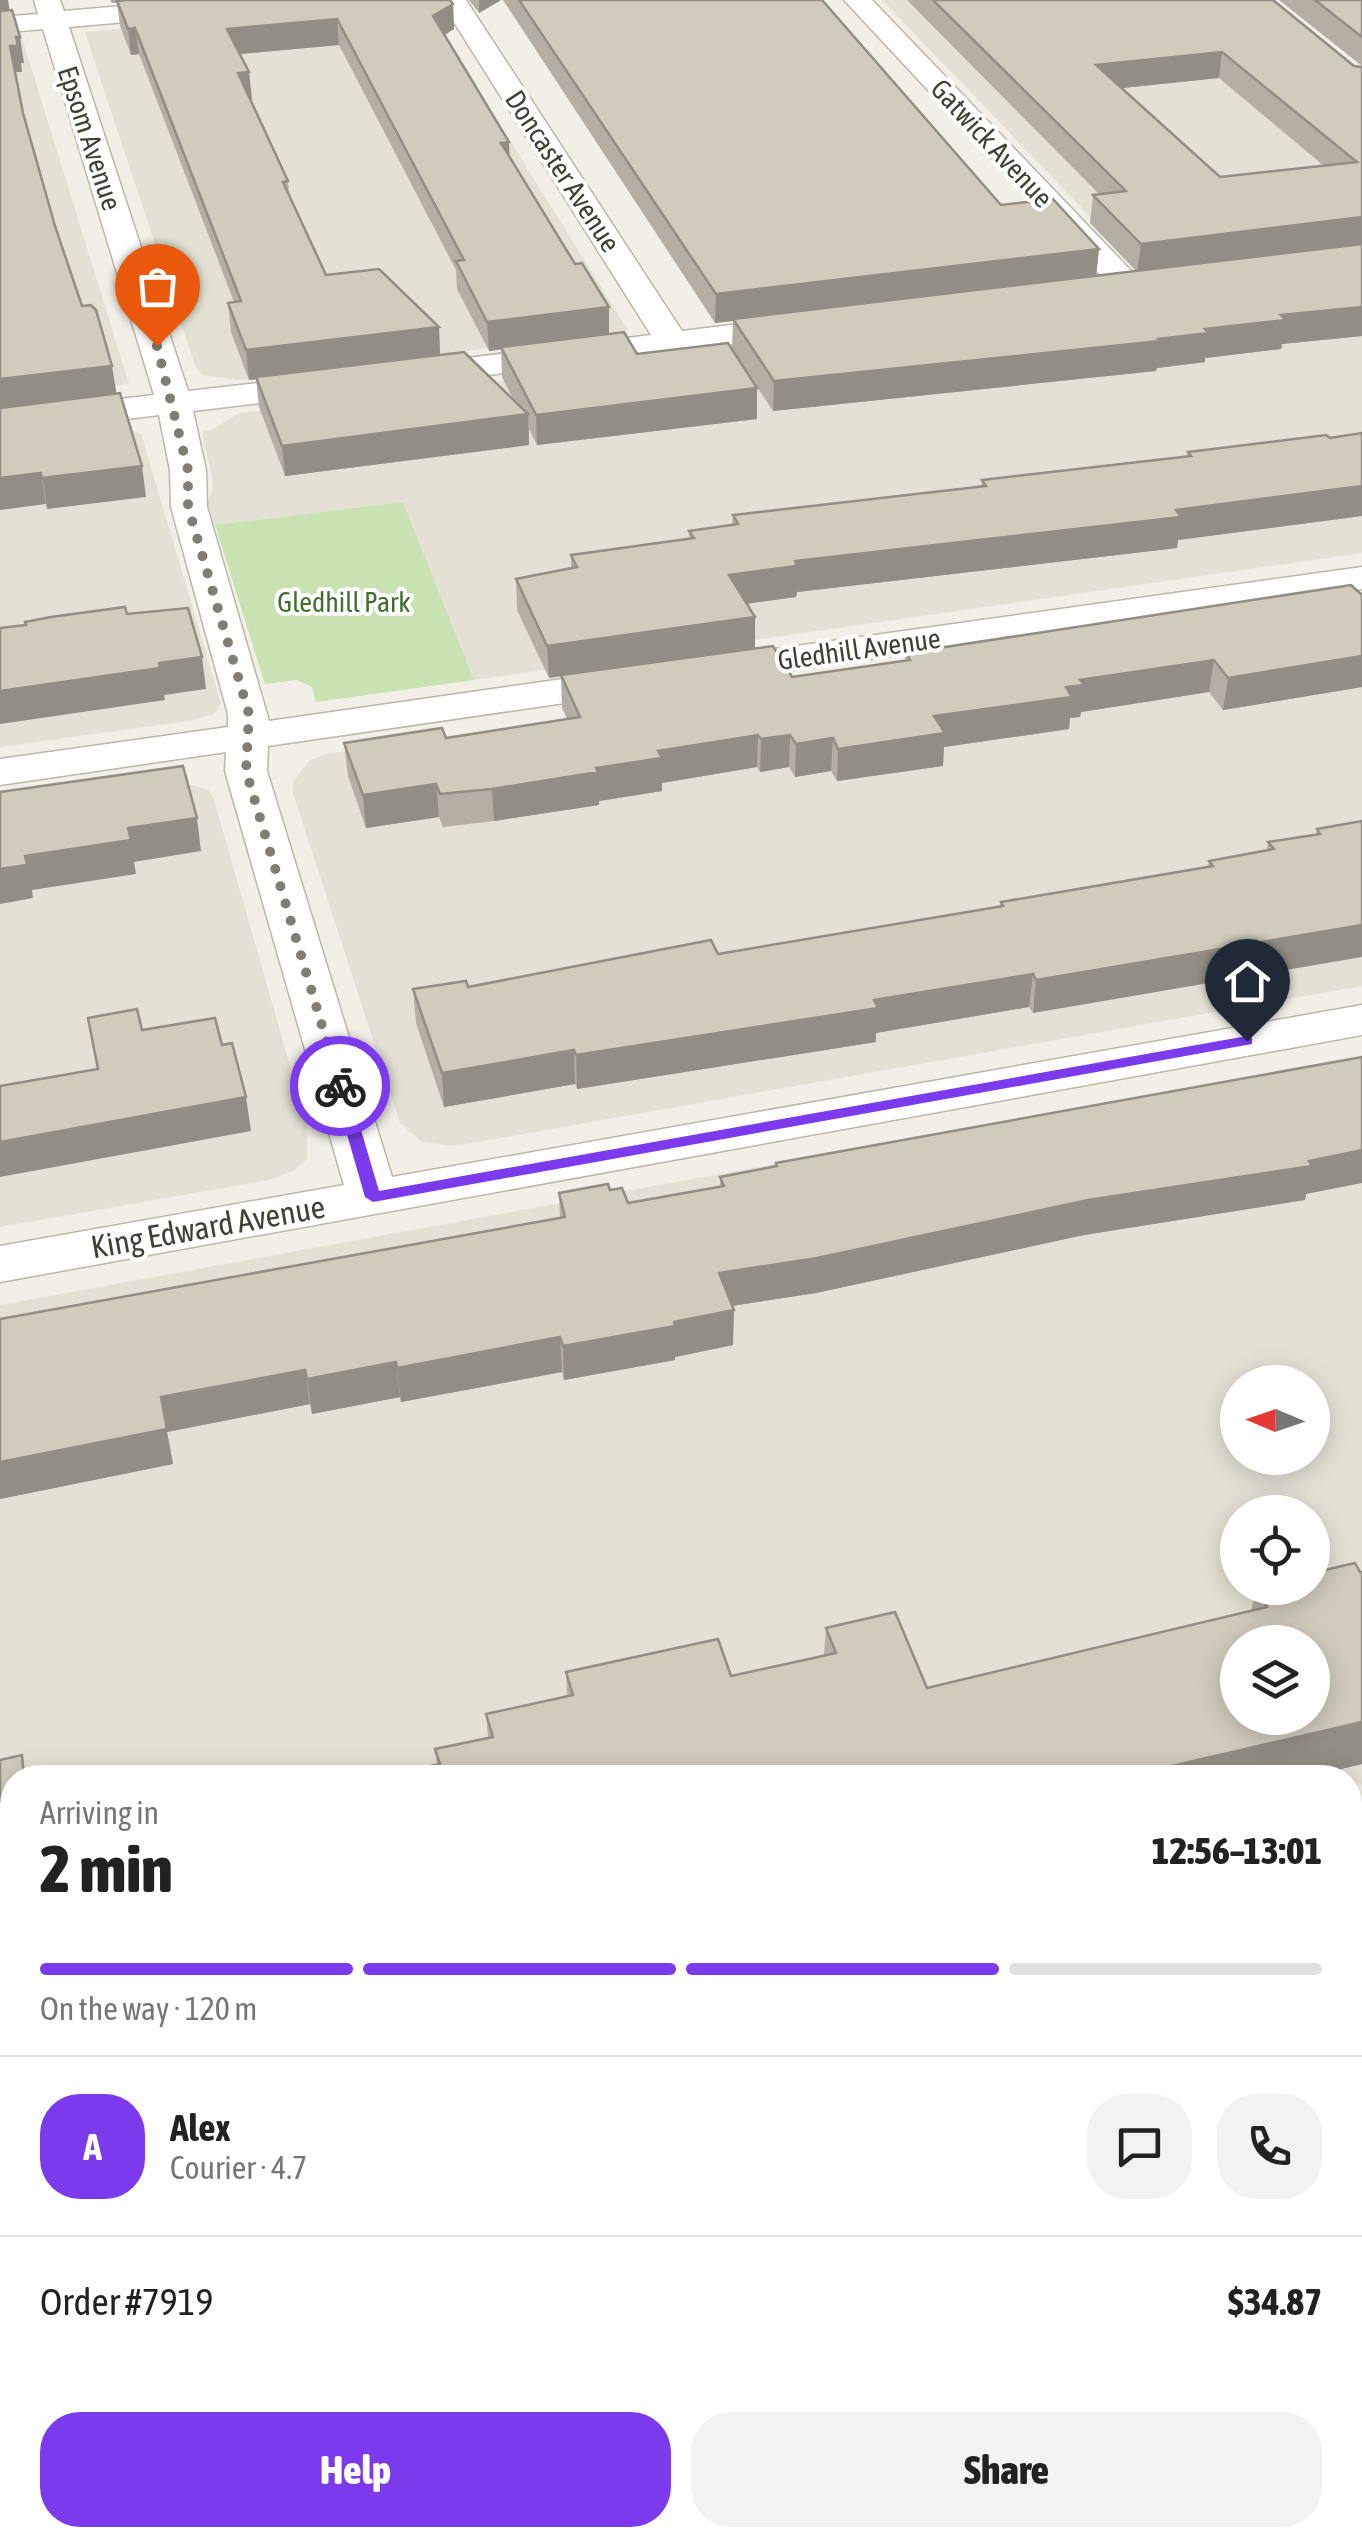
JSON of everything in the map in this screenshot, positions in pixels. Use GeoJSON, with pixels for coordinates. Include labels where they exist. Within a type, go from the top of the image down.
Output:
{"type":"FeatureCollection","features":[{"type":"Feature","properties":{"kind":"street"},"geometry":{"type":"LineString","coordinates":[[0,26],[50,10],[284,0]]}},
{"type":"Feature","properties":{"kind":"street","name":"Doncaster Avenue"},"geometry":{"type":"LineString","coordinates":[[453,0],[673,343]]}},
{"type":"Feature","properties":{"kind":"street","name":"Gatwick Avenue"},"geometry":{"type":"LineString","coordinates":[[857,0],[1127,286]]}},
{"type":"Feature","properties":{"kind":"street","name":"Epsom Avenue"},"geometry":{"type":"LineString","coordinates":[[50,10],[174,403],[188,470],[188,507],[249,714],[246,771],[373,1197]]}},
{"type":"Feature","properties":{"kind":"street"},"geometry":{"type":"LineString","coordinates":[[1087,290],[1166,281]]}},
{"type":"Feature","properties":{"kind":"street"},"geometry":{"type":"LineString","coordinates":[[0,424],[831,323]]}},
{"type":"Feature","properties":{"kind":"street","name":"Gledhill Avenue"},"geometry":{"type":"LineString","coordinates":[[0,772],[1362,578]]}},
{"type":"Feature","properties":{"kind":"street","name":"King Edward Avenue"},"geometry":{"type":"LineString","coordinates":[[0,1264],[1362,1020]]}},
{"type":"Feature","properties":{"kind":"shaded area"},"geometry":{"type":"Polygon","coordinates":[[[882,0],[1228,0],[1362,107],[1362,245],[1129,257],[882,0]]]}},
{"type":"Feature","properties":{"kind":"shaded area"},"geometry":{"type":"Polygon","coordinates":[[[423,1],[628,330],[238,380],[202,375],[196,368],[85,32],[423,1]]]}},
{"type":"Feature","properties":{"kind":"shaded area"},"geometry":{"type":"Polygon","coordinates":[[[22,38],[129,384],[0,400],[0,40],[22,38]]]}},
{"type":"Feature","properties":{"kind":"shaded area"},"geometry":{"type":"Polygon","coordinates":[[[1362,276],[1362,553],[474,680],[403,502],[215,525],[206,507],[213,488],[203,430],[210,431],[239,413],[1362,276]]]}},
{"type":"Feature","properties":{"kind":"shaded area"},"geometry":{"type":"Polygon","coordinates":[[[125,428],[141,434],[221,703],[214,714],[188,721],[0,747],[0,441],[125,428]]]}},
{"type":"Feature","properties":{"kind":"shaded area"},"geometry":{"type":"Polygon","coordinates":[[[1362,603],[1362,986],[455,1146],[422,1142],[400,1123],[293,793],[293,782],[309,761],[326,754],[1362,603]]]}},
{"type":"Feature","properties":{"kind":"shaded area"},"geometry":{"type":"Polygon","coordinates":[[[173,780],[209,790],[214,800],[307,1125],[307,1159],[293,1171],[269,1180],[0,1227],[0,805],[173,780]]]}},
{"type":"Feature","properties":{"kind":"shaded area"},"geometry":{"type":"Polygon","coordinates":[[[1362,1057],[1362,1765],[0,1765],[0,1305],[1362,1057]]]}},
{"type":"Feature","properties":{"kind":"green space","name":"Gledhill Park"},"geometry":{"type":"Polygon","coordinates":[[[403,502],[474,680],[316,702],[312,687],[297,680],[265,684],[215,525],[403,502]]]}},
{"type":"Feature","properties":{"kind":"building"},"geometry":{"type":"Polygon","coordinates":[[[450,0],[453,4],[433,16],[509,142],[501,143],[575,264],[582,263],[609,307],[487,322],[456,261],[464,260],[337,19],[227,29],[249,72],[238,73],[326,275],[379,269],[439,327],[246,350],[228,303],[241,301],[135,28],[128,29],[117,1],[450,0]]]}},
{"type":"Feature","properties":{"kind":"building"},"geometry":{"type":"Polygon","coordinates":[[[519,0],[822,0],[1001,205],[1053,199],[1099,249],[716,294],[519,0]]]}},
{"type":"Feature","properties":{"kind":"building"},"geometry":{"type":"Polygon","coordinates":[[[933,0],[1273,0],[1354,66],[1362,67],[1362,217],[1141,244],[1093,195],[1126,191],[933,0]],[[1222,52],[1096,65],[1220,177],[1357,162],[1222,52]]]}},
{"type":"Feature","properties":{"kind":"building"},"geometry":{"type":"Polygon","coordinates":[[[1315,0],[1362,0],[1362,37],[1315,0]]]}},
{"type":"Feature","properties":{"kind":"building"},"geometry":{"type":"Polygon","coordinates":[[[12,10],[20,37],[16,37],[18,46],[10,46],[23,113],[82,306],[91,305],[96,310],[112,366],[0,379],[0,11],[12,10]]]}},
{"type":"Feature","properties":{"kind":"building"},"geometry":{"type":"Polygon","coordinates":[[[1362,244],[1362,307],[1281,315],[1286,320],[1205,329],[1209,333],[1160,341],[774,381],[733,319],[1362,244]]]}},
{"type":"Feature","properties":{"kind":"building"},"geometry":{"type":"Polygon","coordinates":[[[624,332],[637,354],[728,343],[757,388],[536,415],[501,347],[624,332]]]}},
{"type":"Feature","properties":{"kind":"building"},"geometry":{"type":"Polygon","coordinates":[[[464,352],[528,414],[282,446],[256,377],[464,352]]]}},
{"type":"Feature","properties":{"kind":"building"},"geometry":{"type":"Polygon","coordinates":[[[120,393],[142,466],[42,478],[41,473],[0,478],[0,408],[120,393]]]}},
{"type":"Feature","properties":{"kind":"building"},"geometry":{"type":"Polygon","coordinates":[[[1362,433],[1362,486],[1176,510],[1181,517],[795,561],[797,566],[729,575],[755,617],[547,646],[516,579],[577,567],[571,555],[694,538],[689,531],[738,524],[733,515],[986,486],[982,480],[1362,433]]]}},
{"type":"Feature","properties":{"kind":"building"},"geometry":{"type":"Polygon","coordinates":[[[1351,585],[1362,595],[1362,656],[1228,678],[1214,660],[1080,680],[1084,685],[1066,687],[1072,697],[934,716],[945,733],[838,749],[833,738],[796,744],[790,735],[761,739],[758,735],[658,751],[662,758],[596,768],[598,772],[440,794],[436,784],[363,795],[344,743],[442,728],[446,738],[580,717],[561,675],[773,646],[792,677],[910,660],[906,653],[1351,585]]]}},
{"type":"Feature","properties":{"kind":"building"},"geometry":{"type":"Polygon","coordinates":[[[125,607],[127,614],[188,608],[202,657],[159,663],[160,668],[0,691],[0,628],[125,607]]]}},
{"type":"Feature","properties":{"kind":"building"},"geometry":{"type":"Polygon","coordinates":[[[183,766],[197,818],[128,828],[131,840],[25,856],[27,865],[0,869],[0,792],[183,766]]]}},
{"type":"Feature","properties":{"kind":"building"},"geometry":{"type":"Polygon","coordinates":[[[1362,821],[1362,925],[1036,980],[1033,974],[874,1000],[878,1008],[576,1055],[574,1050],[442,1073],[413,989],[466,981],[468,987],[711,940],[718,954],[1003,906],[1001,902],[1213,866],[1209,861],[1274,849],[1268,842],[1320,834],[1317,829],[1362,821]]]}},
{"type":"Feature","properties":{"kind":"building"},"geometry":{"type":"Polygon","coordinates":[[[137,1009],[142,1030],[215,1018],[222,1045],[232,1043],[246,1097],[0,1142],[0,1086],[98,1069],[88,1018],[137,1009]]]}},
{"type":"Feature","properties":{"kind":"building"},"geometry":{"type":"Polygon","coordinates":[[[1362,1057],[1362,1150],[1309,1161],[1312,1166],[1088,1200],[817,1258],[719,1273],[734,1310],[674,1322],[675,1326],[563,1346],[560,1337],[397,1368],[396,1362],[307,1379],[305,1370],[161,1397],[167,1429],[0,1462],[0,1319],[565,1217],[559,1193],[608,1184],[610,1190],[622,1188],[628,1203],[724,1186],[720,1177],[777,1166],[776,1163],[1362,1057]]]}},
{"type":"Feature","properties":{"kind":"building"},"geometry":{"type":"Polygon","coordinates":[[[1355,1563],[1362,1572],[1362,1722],[1330,1729],[1330,1625],[1220,1625],[1220,1735],[1306,1735],[1176,1765],[435,1765],[440,1764],[435,1749],[493,1737],[486,1714],[573,1695],[566,1672],[718,1639],[731,1676],[836,1653],[826,1628],[895,1612],[927,1688],[1267,1607],[1330,1605],[1330,1569],[1355,1563]]]}},
{"type":"Feature","properties":{"kind":"building"},"geometry":{"type":"Polygon","coordinates":[[[22,1755],[23,1765],[0,1765],[0,1760],[22,1755]]]}},
{"type":"Feature","properties":{"kind":"way so far"},"geometry":{"type":"LineString","coordinates":[[157,346],[188,470],[188,507],[249,714],[246,771],[340,1086]]}},
{"type":"Feature","properties":{"kind":"route"},"geometry":{"type":"LineString","coordinates":[[340,1086],[373,1197],[1247,1041]]}}]}
